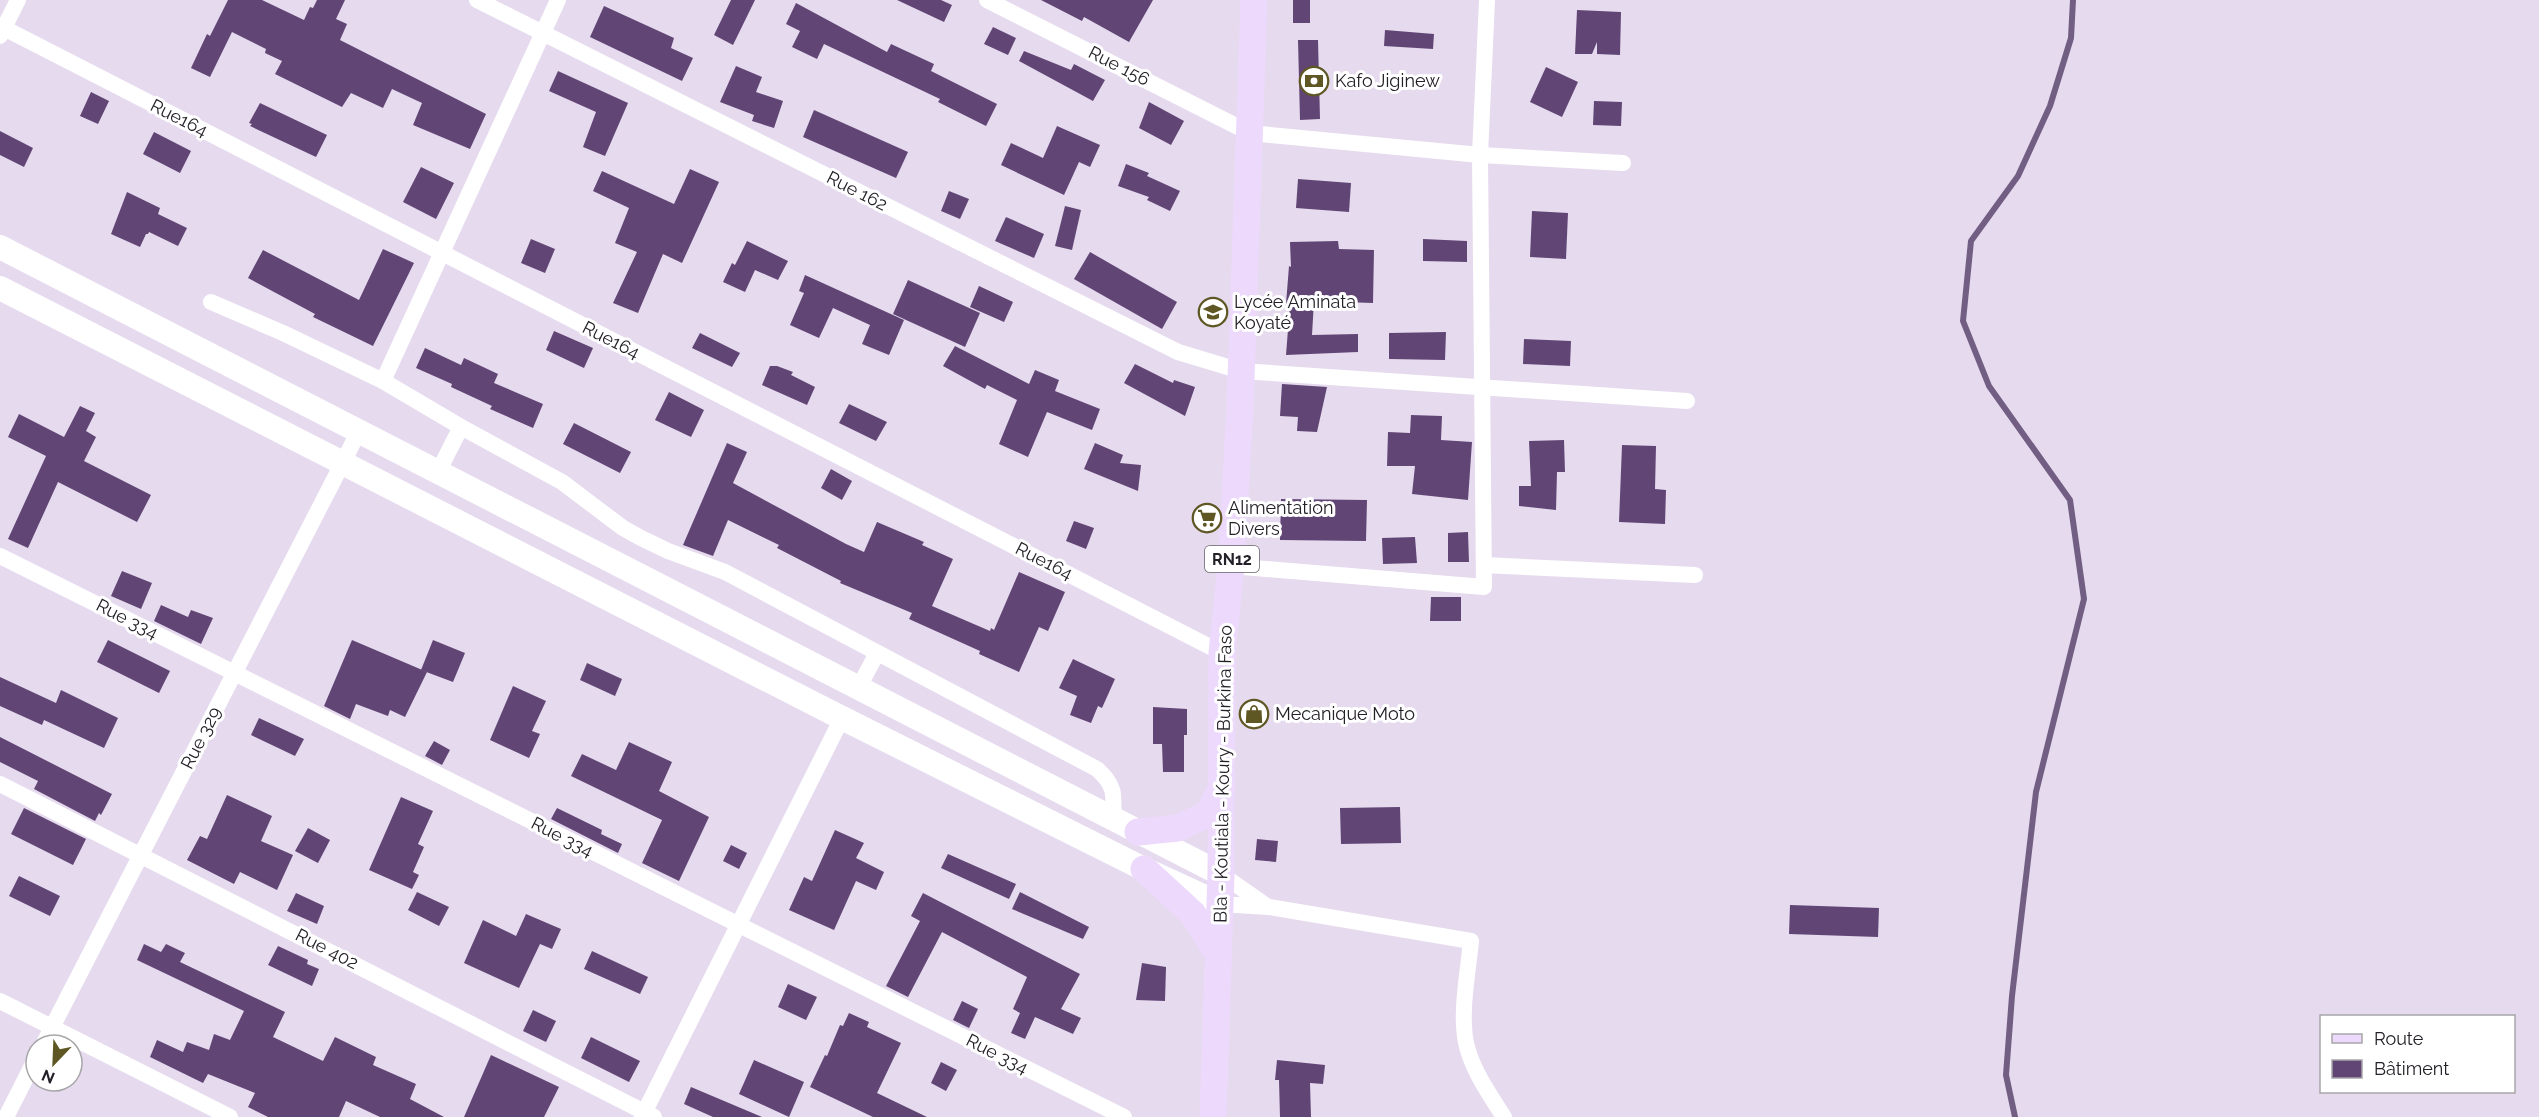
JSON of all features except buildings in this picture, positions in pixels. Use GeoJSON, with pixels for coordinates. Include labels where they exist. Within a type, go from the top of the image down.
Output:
{"type":"FeatureCollection","features":[{"type":"Feature","properties":{"kind":"main road","name":"Bla - Koutiala - Koury - Burkina Faso"},"geometry":{"type":"LineString","coordinates":[[1213,1117],[1221,874],[1222,653],[1231,566],[1241,370],[1254,0]]}},
{"type":"Feature","properties":{"kind":"main road"},"geometry":{"type":"LineString","coordinates":[[0,247],[1221,874]]}},
{"type":"Feature","properties":{"kind":"main road"},"geometry":{"type":"LineString","coordinates":[[0,288],[842,718],[1144,869],[1220,904]]}},
{"type":"Feature","properties":{"kind":"main road"},"geometry":{"type":"LineString","coordinates":[[1138,832],[1178,828],[1208,814],[1222,787]]}},
{"type":"Feature","properties":{"kind":"main road"},"geometry":{"type":"LineString","coordinates":[[1144,869],[1193,914],[1219,956]]}},
{"type":"Feature","properties":{"kind":"street"},"geometry":{"type":"LineString","coordinates":[[1,30],[18,0]]}},
{"type":"Feature","properties":{"kind":"street","name":"Rue 162"},"geometry":{"type":"LineString","coordinates":[[477,0],[1178,352],[1241,370],[1687,401]]}},
{"type":"Feature","properties":{"kind":"street"},"geometry":{"type":"LineString","coordinates":[[383,381],[558,0]]}},
{"type":"Feature","properties":{"kind":"street","name":"Rue 156"},"geometry":{"type":"LineString","coordinates":[[987,0],[1250,133]]}},
{"type":"Feature","properties":{"kind":"street"},"geometry":{"type":"LineString","coordinates":[[1231,566],[1484,586],[1480,156],[1487,0]]}},
{"type":"Feature","properties":{"kind":"street","name":"Rue164"},"geometry":{"type":"LineString","coordinates":[[1,30],[441,252],[1222,653]]}},
{"type":"Feature","properties":{"kind":"street"},"geometry":{"type":"LineString","coordinates":[[1250,133],[1480,156],[1623,163]]}},
{"type":"Feature","properties":{"kind":"street"},"geometry":{"type":"LineString","coordinates":[[211,302],[284,333],[383,381],[569,486],[623,528],[641,538],[668,551],[725,572],[1097,769],[1110,780],[1114,794],[1113,819]]}},
{"type":"Feature","properties":{"kind":"street"},"geometry":{"type":"LineString","coordinates":[[438,472],[461,427]]}},
{"type":"Feature","properties":{"kind":"street","name":"Rue 329"},"geometry":{"type":"LineString","coordinates":[[49,1033],[359,431]]}},
{"type":"Feature","properties":{"kind":"street","name":"Rue 334"},"geometry":{"type":"LineString","coordinates":[[0,556],[1124,1117]]}},
{"type":"Feature","properties":{"kind":"street"},"geometry":{"type":"LineString","coordinates":[[1484,565],[1695,575]]}},
{"type":"Feature","properties":{"kind":"street"},"geometry":{"type":"LineString","coordinates":[[858,689],[877,653]]}},
{"type":"Feature","properties":{"kind":"street"},"geometry":{"type":"LineString","coordinates":[[646,1115],[842,718]]}},
{"type":"Feature","properties":{"kind":"street","name":"Rue 402"},"geometry":{"type":"LineString","coordinates":[[0,784],[141,854],[646,1115]]}},
{"type":"Feature","properties":{"kind":"street"},"geometry":{"type":"LineString","coordinates":[[1221,874],[1269,907]]}},
{"type":"Feature","properties":{"kind":"street"},"geometry":{"type":"LineString","coordinates":[[1220,904],[1269,907],[1471,941],[1465,1007],[1467,1046],[1479,1079],[1504,1117]]}},
{"type":"Feature","properties":{"kind":"street"},"geometry":{"type":"LineString","coordinates":[[0,1001],[230,1117]]}},
{"type":"Feature","properties":{"kind":"street"},"geometry":{"type":"LineString","coordinates":[[6,1117],[24,1082]]}},
{"type":"Feature","properties":{"kind":"waterway"},"geometry":{"type":"LineString","coordinates":[[2015,1117],[2006,1075],[2012,996],[2036,792],[2084,599],[2070,500],[1989,386],[1963,321],[1971,241],[2018,176],[2050,106],[2071,38],[2073,0]]}},
{"type":"Feature","properties":{"kind":"place","name":"Kafo Jiginew"},"geometry":{"type":"Point","coordinates":[1314,81]}},
{"type":"Feature","properties":{"kind":"place","name":"Lycée Aminata Koyaté"},"geometry":{"type":"Point","coordinates":[1213,312]}},
{"type":"Feature","properties":{"kind":"place","name":"Alimentation Divers"},"geometry":{"type":"Point","coordinates":[1207,518]}},
{"type":"Feature","properties":{"kind":"place","name":"Mecanique Moto"},"geometry":{"type":"Point","coordinates":[1254,714]}}]}
